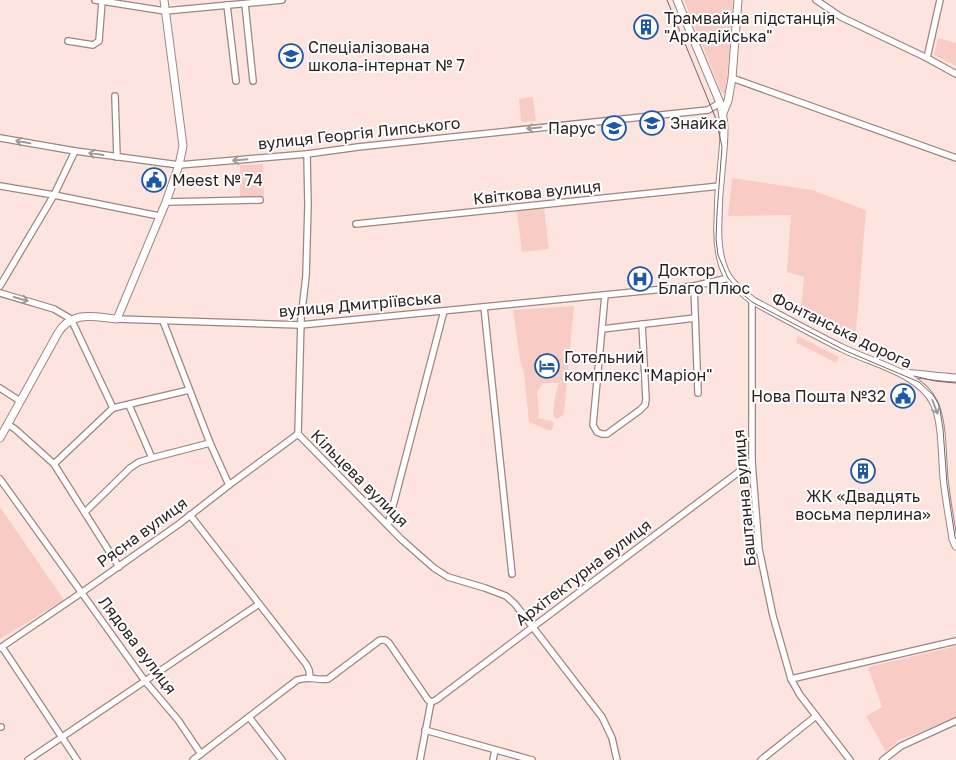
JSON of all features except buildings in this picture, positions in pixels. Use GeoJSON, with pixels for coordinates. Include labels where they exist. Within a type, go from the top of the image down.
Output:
{"type":"FeatureCollection","features":[{"type":"Feature","properties":{"kind":"main road"},"geometry":{"type":"LineString","coordinates":[[117,319],[166,202],[179,166],[183,146],[164,0]]}},
{"type":"Feature","properties":{"kind":"main road","name":"Фонтанська дорога"},"geometry":{"type":"LineString","coordinates":[[677,0],[723,113],[725,132],[717,238],[719,253],[729,278],[753,301],[846,350],[902,373],[925,389],[934,403],[939,418],[944,479],[953,539],[956,546]]}},
{"type":"Feature","properties":{"kind":"main road","name":"Фонтанська дорога"},"geometry":{"type":"LineString","coordinates":[[723,113],[728,101],[732,78],[738,0]]}},
{"type":"Feature","properties":{"kind":"main road"},"geometry":{"type":"LineString","coordinates":[[719,100],[728,101]]}},
{"type":"Feature","properties":{"kind":"main road","name":"вулиця Дмитріївська"},"geometry":{"type":"LineString","coordinates":[[71,319],[86,317],[117,319]]}},
{"type":"Feature","properties":{"kind":"main road"},"geometry":{"type":"LineString","coordinates":[[0,438],[61,328],[71,319]]}},
{"type":"Feature","properties":{"kind":"main road"},"geometry":{"type":"LineString","coordinates":[[902,373],[956,378]]}},
{"type":"Feature","properties":{"kind":"main road"},"geometry":{"type":"LineString","coordinates":[[925,389],[923,383],[925,380],[934,377]]}},
{"type":"Feature","properties":{"kind":"street"},"geometry":{"type":"LineString","coordinates":[[95,0],[166,11],[282,0]]}},
{"type":"Feature","properties":{"kind":"street"},"geometry":{"type":"LineString","coordinates":[[816,0],[840,17],[956,74]]}},
{"type":"Feature","properties":{"kind":"street"},"geometry":{"type":"LineString","coordinates":[[926,58],[940,0]]}},
{"type":"Feature","properties":{"kind":"street"},"geometry":{"type":"LineString","coordinates":[[68,41],[93,45],[99,41],[102,1]]}},
{"type":"Feature","properties":{"kind":"street"},"geometry":{"type":"LineString","coordinates":[[245,4],[253,81]]}},
{"type":"Feature","properties":{"kind":"street"},"geometry":{"type":"LineString","coordinates":[[227,5],[236,81]]}},
{"type":"Feature","properties":{"kind":"street"},"geometry":{"type":"LineString","coordinates":[[732,78],[956,158]]}},
{"type":"Feature","properties":{"kind":"street"},"geometry":{"type":"LineString","coordinates":[[115,96],[117,157]]}},
{"type":"Feature","properties":{"kind":"street","name":"вулиця Георгія Липського"},"geometry":{"type":"LineString","coordinates":[[0,138],[179,166],[307,154],[708,110],[719,100]]}},
{"type":"Feature","properties":{"kind":"street"},"geometry":{"type":"LineString","coordinates":[[0,286],[54,195],[75,151]]}},
{"type":"Feature","properties":{"kind":"street","name":"Кільцева вулиця"},"geometry":{"type":"LineString","coordinates":[[307,154],[306,268],[300,325],[298,434],[388,525],[434,568],[448,577],[506,596],[515,604],[602,717],[612,738],[617,760]]}},
{"type":"Feature","properties":{"kind":"street"},"geometry":{"type":"LineString","coordinates":[[0,186],[159,216]]}},
{"type":"Feature","properties":{"kind":"street","name":"Квіткова вулиця"},"geometry":{"type":"LineString","coordinates":[[356,224],[720,186]]}},
{"type":"Feature","properties":{"kind":"street"},"geometry":{"type":"LineString","coordinates":[[166,202],[260,200]]}},
{"type":"Feature","properties":{"kind":"street","name":"вулиця Дмитріївська"},"geometry":{"type":"LineString","coordinates":[[117,319],[300,325],[694,286],[729,278]]}},
{"type":"Feature","properties":{"kind":"street"},"geometry":{"type":"LineString","coordinates":[[694,286],[698,392]]}},
{"type":"Feature","properties":{"kind":"street"},"geometry":{"type":"LineString","coordinates":[[0,293],[54,310],[71,319],[114,408]]}},
{"type":"Feature","properties":{"kind":"street"},"geometry":{"type":"LineString","coordinates":[[605,295],[593,425],[597,432],[602,434],[607,434],[645,405],[642,324]]}},
{"type":"Feature","properties":{"kind":"street","name":"Баштанна вулиця"},"geometry":{"type":"LineString","coordinates":[[753,301],[752,462],[759,550],[773,616],[791,679],[800,695],[850,760]]}},
{"type":"Feature","properties":{"kind":"street"},"geometry":{"type":"LineString","coordinates":[[484,307],[512,574]]}},
{"type":"Feature","properties":{"kind":"street"},"geometry":{"type":"LineString","coordinates":[[388,525],[444,311]]}},
{"type":"Feature","properties":{"kind":"street"},"geometry":{"type":"LineString","coordinates":[[602,329],[695,318]]}},
{"type":"Feature","properties":{"kind":"street"},"geometry":{"type":"LineString","coordinates":[[163,321],[210,443],[229,485]]}},
{"type":"Feature","properties":{"kind":"street"},"geometry":{"type":"LineString","coordinates":[[0,388],[20,401]]}},
{"type":"Feature","properties":{"kind":"street"},"geometry":{"type":"LineString","coordinates":[[54,464],[114,408],[189,390]]}},
{"type":"Feature","properties":{"kind":"street"},"geometry":{"type":"LineString","coordinates":[[129,405],[152,458]]}},
{"type":"Feature","properties":{"kind":"street"},"geometry":{"type":"LineString","coordinates":[[7,424],[54,464],[119,567]]}},
{"type":"Feature","properties":{"kind":"street","name":"Рясна вулиця"},"geometry":{"type":"LineString","coordinates":[[1,647],[180,524],[298,434]]}},
{"type":"Feature","properties":{"kind":"street"},"geometry":{"type":"LineString","coordinates":[[85,512],[130,468],[139,462],[210,443]]}},
{"type":"Feature","properties":{"kind":"street","name":"Архітектурна вулиця"},"geometry":{"type":"LineString","coordinates":[[431,702],[752,462]]}},
{"type":"Feature","properties":{"kind":"street","name":"Лядова вулиця"},"geometry":{"type":"LineString","coordinates":[[0,479],[81,593],[145,680],[178,720],[201,754]]}},
{"type":"Feature","properties":{"kind":"street"},"geometry":{"type":"LineString","coordinates":[[190,515],[306,664],[310,677]]}},
{"type":"Feature","properties":{"kind":"street"},"geometry":{"type":"LineString","coordinates":[[28,760],[259,604]]}},
{"type":"Feature","properties":{"kind":"street"},"geometry":{"type":"LineString","coordinates":[[193,760],[297,680],[310,677],[328,680],[378,641],[382,640],[389,643],[431,702],[420,760]]}},
{"type":"Feature","properties":{"kind":"street"},"geometry":{"type":"LineString","coordinates":[[791,679],[956,641]]}},
{"type":"Feature","properties":{"kind":"street"},"geometry":{"type":"LineString","coordinates":[[1,647],[76,760]]}},
{"type":"Feature","properties":{"kind":"street"},"geometry":{"type":"LineString","coordinates":[[761,760],[816,716]]}},
{"type":"Feature","properties":{"kind":"street"},"geometry":{"type":"LineString","coordinates":[[249,717],[282,760]]}},
{"type":"Feature","properties":{"kind":"street"},"geometry":{"type":"LineString","coordinates":[[883,760],[901,746],[956,721]]}},
{"type":"Feature","properties":{"kind":"street"},"geometry":{"type":"LineString","coordinates":[[425,730],[532,760]]}},
{"type":"Feature","properties":{"kind":"street"},"geometry":{"type":"LineString","coordinates":[[493,760],[495,750]]}},
{"type":"Feature","properties":{"kind":"shaded area"},"geometry":{"type":"Polygon","coordinates":[[[684,0],[733,0],[725,93],[722,93],[720,89],[684,0]]]}},
{"type":"Feature","properties":{"kind":"shaded area"},"geometry":{"type":"Polygon","coordinates":[[[938,38],[956,43],[956,66],[934,55],[938,38]]]}},
{"type":"Feature","properties":{"kind":"shaded area"},"geometry":{"type":"Polygon","coordinates":[[[533,97],[536,121],[521,122],[519,99],[533,97]]]}},
{"type":"Feature","properties":{"kind":"shaded area"},"geometry":{"type":"Polygon","coordinates":[[[263,164],[264,197],[240,197],[240,165],[263,164]]]}},
{"type":"Feature","properties":{"kind":"shaded area"},"geometry":{"type":"Polygon","coordinates":[[[732,178],[812,190],[866,210],[855,342],[797,316],[802,299],[804,277],[787,272],[791,215],[728,216],[732,178]]]}},
{"type":"Feature","properties":{"kind":"shaded area"},"geometry":{"type":"Polygon","coordinates":[[[544,208],[549,249],[522,252],[517,211],[544,208]]]}},
{"type":"Feature","properties":{"kind":"shaded area"},"geometry":{"type":"Polygon","coordinates":[[[574,306],[564,413],[562,416],[556,419],[553,415],[559,383],[543,383],[537,392],[538,418],[551,421],[554,424],[552,430],[548,430],[529,422],[524,373],[520,360],[513,310],[574,306]]]}},
{"type":"Feature","properties":{"kind":"shaded area"},"geometry":{"type":"Polygon","coordinates":[[[798,336],[839,357],[836,363],[797,343],[798,336]]]}},
{"type":"Feature","properties":{"kind":"shaded area"},"geometry":{"type":"Polygon","coordinates":[[[0,507],[64,600],[0,639],[0,507]]]}},
{"type":"Feature","properties":{"kind":"shaded area"},"geometry":{"type":"Polygon","coordinates":[[[956,646],[956,717],[898,741],[886,752],[866,716],[882,707],[868,667],[956,646]]]}},
{"type":"Feature","properties":{"kind":"tram line"},"geometry":{"type":"LineString","coordinates":[[667,0],[716,119],[722,147],[716,239],[718,255],[728,278],[752,302],[846,351],[919,382],[933,395],[940,410],[947,484],[956,539]]}},
{"type":"Feature","properties":{"kind":"tram line"},"geometry":{"type":"LineString","coordinates":[[914,376],[956,383]]}},
{"type":"Feature","properties":{"kind":"place","name":"Трамвайна підстанція \"Аркадійська\""},"geometry":{"type":"Point","coordinates":[646,27]}},
{"type":"Feature","properties":{"kind":"place","name":"Спеціалізована школа-інтернат № 7"},"geometry":{"type":"Point","coordinates":[291,56]}},
{"type":"Feature","properties":{"kind":"place","name":"Знайка"},"geometry":{"type":"Point","coordinates":[652,123]}},
{"type":"Feature","properties":{"kind":"place","name":"Парус"},"geometry":{"type":"Point","coordinates":[614,128]}},
{"type":"Feature","properties":{"kind":"place","name":"Meest № 74"},"geometry":{"type":"Point","coordinates":[154,180]}},
{"type":"Feature","properties":{"kind":"place","name":"Доктор Благо Плюс"},"geometry":{"type":"Point","coordinates":[640,279]}},
{"type":"Feature","properties":{"kind":"place","name":"Готельний комплекс \"Маріон\""},"geometry":{"type":"Point","coordinates":[547,366]}},
{"type":"Feature","properties":{"kind":"place","name":"Нова Пошта №32"},"geometry":{"type":"Point","coordinates":[903,396]}},
{"type":"Feature","properties":{"kind":"place","name":"ЖК «Двадцять восьма перлина»"},"geometry":{"type":"Point","coordinates":[863,471]}}]}
